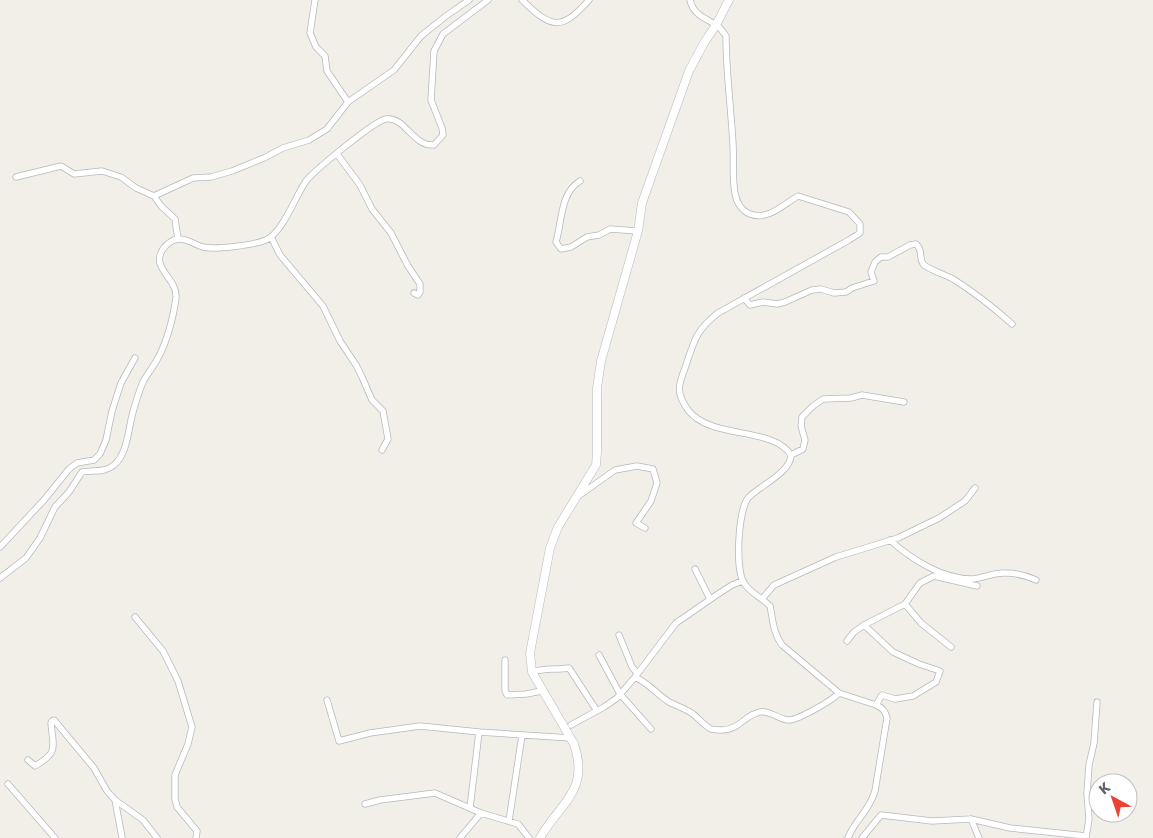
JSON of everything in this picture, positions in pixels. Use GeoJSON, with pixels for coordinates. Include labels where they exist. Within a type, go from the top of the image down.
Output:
{"type":"FeatureCollection","features":[{"type":"Feature","properties":{"kind":"main road"},"geometry":{"type":"LineString","coordinates":[[540,838],[548,824],[568,801],[574,790],[579,773],[579,757],[571,738],[532,672],[530,653],[550,548],[558,527],[596,465],[597,388],[601,361],[638,231],[642,203],[689,71],[729,0]]}},
{"type":"Feature","properties":{"kind":"street"},"geometry":{"type":"LineString","coordinates":[[315,0],[310,33],[316,47],[325,56],[326,71],[348,102]]}},
{"type":"Feature","properties":{"kind":"street"},"geometry":{"type":"LineString","coordinates":[[154,196],[193,178],[211,177],[232,171],[283,148],[309,140],[327,129],[348,102],[394,70],[421,36],[469,0]]}},
{"type":"Feature","properties":{"kind":"street"},"geometry":{"type":"LineString","coordinates":[[0,578],[26,558],[40,538],[55,507],[69,492],[82,472],[106,470],[113,466],[120,458],[125,446],[139,391],[160,354],[176,294],[174,287],[160,267],[159,256],[163,248],[170,242],[178,239],[199,246],[214,248],[255,243],[271,237],[277,231],[307,181],[318,168],[372,127],[386,119],[400,123],[421,143],[434,145],[443,135],[431,100],[434,51],[443,34],[488,0]]}},
{"type":"Feature","properties":{"kind":"street"},"geometry":{"type":"LineString","coordinates":[[522,0],[540,17],[552,22],[562,22],[574,17],[589,0]]}},
{"type":"Feature","properties":{"kind":"street"},"geometry":{"type":"LineString","coordinates":[[690,0],[691,6],[696,13],[716,25],[726,36],[735,194],[741,207],[748,214],[756,216],[768,214],[798,196],[833,205],[849,212],[860,224],[861,228],[860,233],[849,240],[718,313],[698,332],[679,384],[679,393],[682,401],[701,422],[782,444],[791,455],[788,467],[754,492],[744,504],[741,515],[739,570],[742,581],[749,590],[770,606],[776,637],[782,645],[839,693],[882,708],[887,718],[872,803],[850,832],[848,838]]}},
{"type":"Feature","properties":{"kind":"street"},"geometry":{"type":"LineString","coordinates":[[337,154],[360,185],[372,209],[391,233],[408,266],[420,284],[420,292],[418,295],[414,294]]}},
{"type":"Feature","properties":{"kind":"street"},"geometry":{"type":"LineString","coordinates":[[16,177],[61,166],[74,174],[102,170],[121,177],[136,188],[154,196],[161,206],[175,218],[178,239]]}},
{"type":"Feature","properties":{"kind":"street"},"geometry":{"type":"LineString","coordinates":[[580,182],[571,189],[562,206],[563,216],[556,242],[561,249],[571,247],[586,237],[600,235],[610,229],[638,231]]}},
{"type":"Feature","properties":{"kind":"street"},"geometry":{"type":"LineString","coordinates":[[271,237],[280,255],[323,306],[340,341],[356,365],[372,400],[382,411],[388,439],[382,450]]}},
{"type":"Feature","properties":{"kind":"street"},"geometry":{"type":"LineString","coordinates":[[744,298],[750,306],[763,302],[777,304],[792,300],[812,290],[821,289],[846,292],[874,280],[871,272],[875,262],[881,257],[888,257],[910,245],[916,244],[922,252],[921,259],[924,264],[968,289],[1012,324]]}},
{"type":"Feature","properties":{"kind":"street"},"geometry":{"type":"LineString","coordinates":[[0,546],[44,500],[68,469],[77,463],[94,460],[100,454],[106,440],[112,411],[121,383],[135,358]]}},
{"type":"Feature","properties":{"kind":"street"},"geometry":{"type":"LineString","coordinates":[[791,455],[803,449],[805,445],[800,426],[802,417],[823,399],[851,398],[862,395],[904,402]]}},
{"type":"Feature","properties":{"kind":"street"},"geometry":{"type":"LineString","coordinates":[[574,500],[615,470],[637,466],[653,469],[657,483],[650,501],[636,523],[645,528]]}},
{"type":"Feature","properties":{"kind":"street"},"geometry":{"type":"LineString","coordinates":[[762,599],[774,585],[836,557],[890,540],[939,518],[965,500],[974,488]]}},
{"type":"Feature","properties":{"kind":"street"},"geometry":{"type":"LineString","coordinates":[[890,540],[905,554],[943,573],[972,578],[1006,572],[1036,580]]}},
{"type":"Feature","properties":{"kind":"street"},"geometry":{"type":"LineString","coordinates":[[695,569],[710,599]]}},
{"type":"Feature","properties":{"kind":"street"},"geometry":{"type":"LineString","coordinates":[[847,641],[854,632],[864,625],[905,604],[920,583],[934,576],[977,586]]}},
{"type":"Feature","properties":{"kind":"street"},"geometry":{"type":"LineString","coordinates":[[571,725],[616,698],[676,622],[732,585],[742,581]]}},
{"type":"Feature","properties":{"kind":"street"},"geometry":{"type":"LineString","coordinates":[[905,604],[921,623],[952,647]]}},
{"type":"Feature","properties":{"kind":"street"},"geometry":{"type":"LineString","coordinates":[[135,617],[163,651],[178,681],[192,727],[188,744],[175,775],[175,800],[177,807],[197,831],[196,838]]}},
{"type":"Feature","properties":{"kind":"street"},"geometry":{"type":"LineString","coordinates":[[864,625],[893,652],[918,664],[940,671],[936,682],[913,696],[895,699],[882,695],[876,705]]}},
{"type":"Feature","properties":{"kind":"street"},"geometry":{"type":"LineString","coordinates":[[619,634],[636,675],[647,682],[669,702],[687,710],[714,730],[730,730],[737,727],[752,714],[762,712],[789,720],[799,718],[810,710],[834,699],[839,693]]}},
{"type":"Feature","properties":{"kind":"street"},"geometry":{"type":"LineString","coordinates":[[599,655],[620,694],[650,729]]}},
{"type":"Feature","properties":{"kind":"street"},"geometry":{"type":"LineString","coordinates":[[505,660],[505,691],[507,694],[526,694],[542,691]]}},
{"type":"Feature","properties":{"kind":"street"},"geometry":{"type":"LineString","coordinates":[[532,672],[546,668],[558,670],[569,668],[597,711]]}},
{"type":"Feature","properties":{"kind":"street"},"geometry":{"type":"LineString","coordinates":[[328,700],[339,741],[420,726],[571,738]]}},
{"type":"Feature","properties":{"kind":"street"},"geometry":{"type":"LineString","coordinates":[[862,838],[881,815],[932,821],[971,820],[1010,828],[1086,837],[1089,819],[1087,793],[1089,765],[1094,743],[1097,702]]}},
{"type":"Feature","properties":{"kind":"street"},"geometry":{"type":"LineString","coordinates":[[28,760],[35,766],[49,758],[53,752],[51,723],[54,720],[94,768],[107,792],[143,820],[157,838]]}},
{"type":"Feature","properties":{"kind":"street"},"geometry":{"type":"LineString","coordinates":[[470,808],[479,732]]}},
{"type":"Feature","properties":{"kind":"street"},"geometry":{"type":"LineString","coordinates":[[509,821],[522,735]]}},
{"type":"Feature","properties":{"kind":"street"},"geometry":{"type":"LineString","coordinates":[[8,784],[55,838]]}},
{"type":"Feature","properties":{"kind":"street"},"geometry":{"type":"LineString","coordinates":[[365,804],[380,800],[435,793],[481,813],[518,824],[529,838]]}},
{"type":"Feature","properties":{"kind":"street"},"geometry":{"type":"LineString","coordinates":[[115,800],[122,837]]}},
{"type":"Feature","properties":{"kind":"street"},"geometry":{"type":"LineString","coordinates":[[460,838],[481,813]]}},
{"type":"Feature","properties":{"kind":"street"},"geometry":{"type":"LineString","coordinates":[[971,820],[978,838]]}}]}
